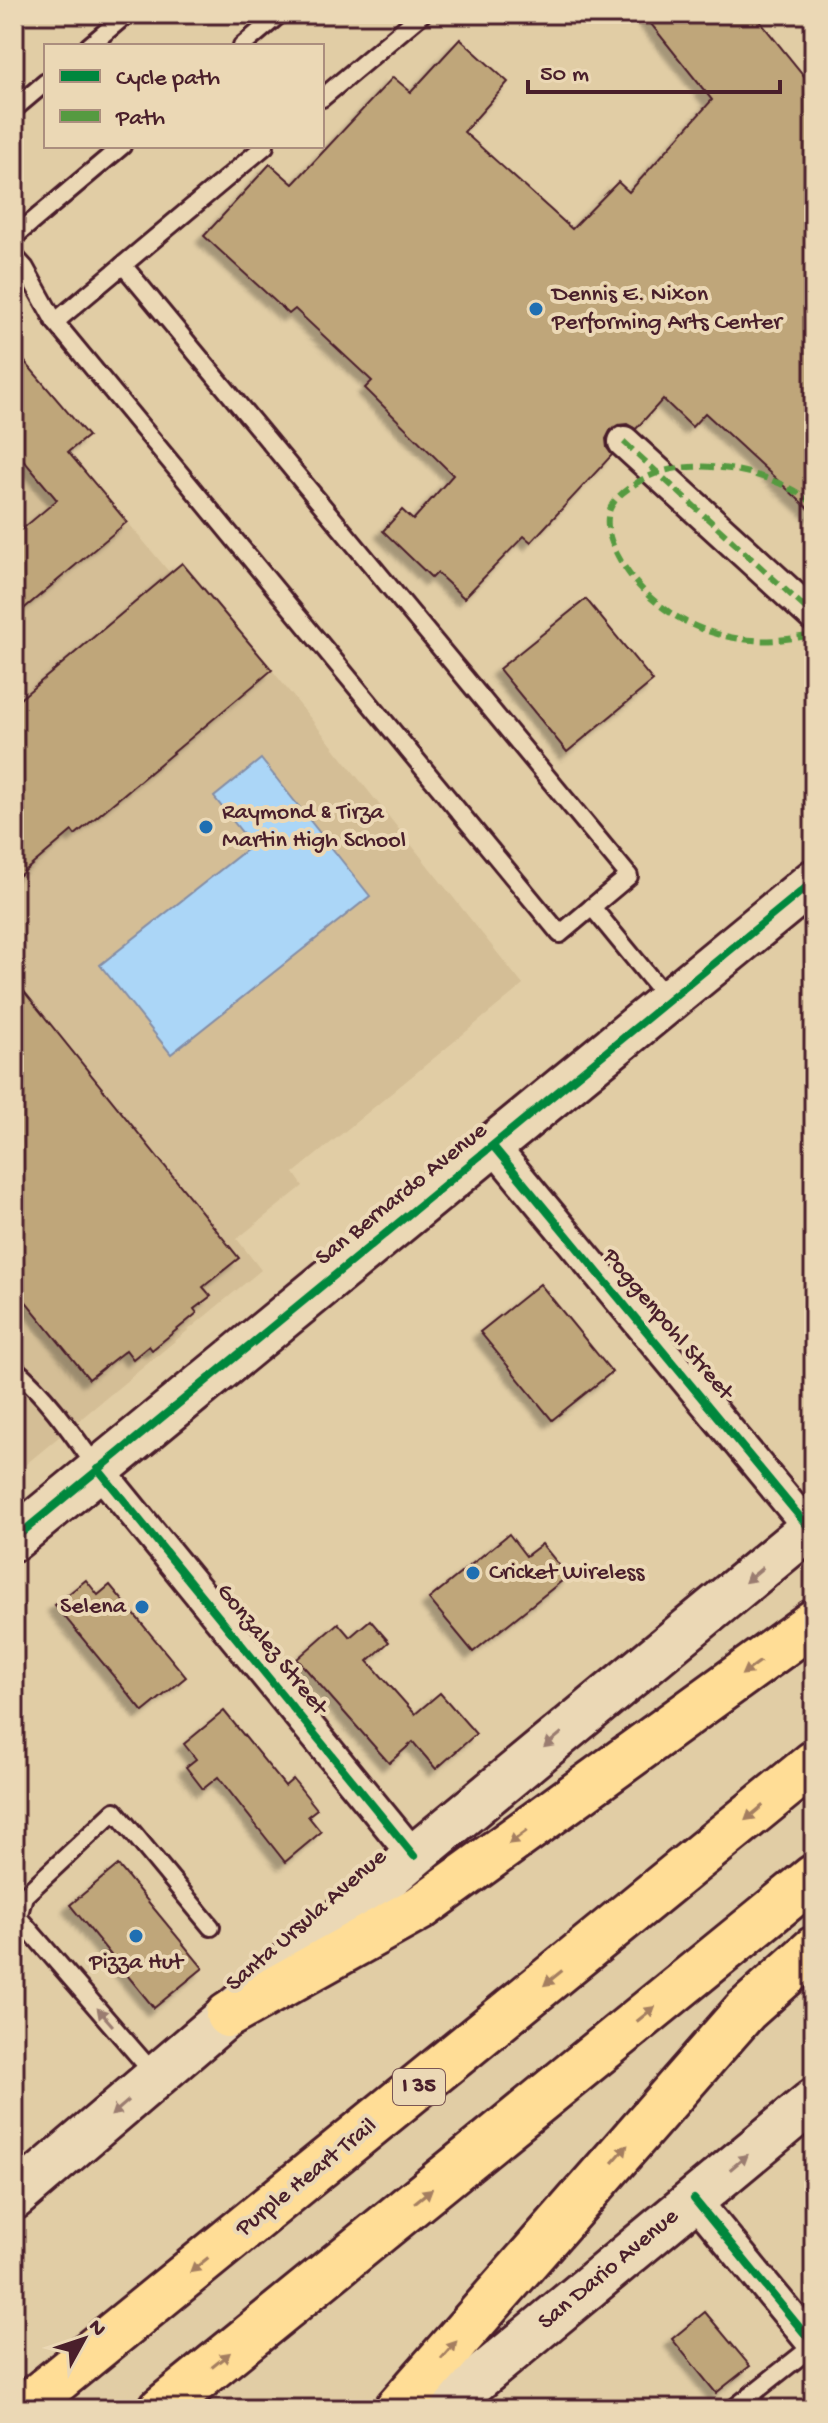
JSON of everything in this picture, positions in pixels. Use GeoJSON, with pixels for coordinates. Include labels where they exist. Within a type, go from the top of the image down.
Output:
{"type":"FeatureCollection","features":[{"type":"Feature","properties":{"kind":"highway"},"geometry":{"type":"LineString","coordinates":[[228,2015],[420,1908],[814,1622]]}},
{"type":"Feature","properties":{"kind":"highway","name":"Purple Heart Trail"},"geometry":{"type":"LineString","coordinates":[[22,2409],[814,1763]]}},
{"type":"Feature","properties":{"kind":"highway"},"geometry":{"type":"LineString","coordinates":[[161,2409],[814,1877]]}},
{"type":"Feature","properties":{"kind":"highway"},"geometry":{"type":"LineString","coordinates":[[397,2409],[745,2011],[814,1949]]}},
{"type":"Feature","properties":{"kind":"main road","name":"San Bernardo Avenue"},"geometry":{"type":"LineString","coordinates":[[14,1539],[814,881]]}},
{"type":"Feature","properties":{"kind":"main road","name":"Santa Ursula Avenue"},"geometry":{"type":"LineString","coordinates":[[17,2189],[812,1527]]}},
{"type":"Feature","properties":{"kind":"main road","name":"San Dario Avenue"},"geometry":{"type":"LineString","coordinates":[[442,2409],[814,2100]]}},
{"type":"Feature","properties":{"kind":"street"},"geometry":{"type":"LineString","coordinates":[[624,442],[814,616]]}},
{"type":"Feature","properties":{"kind":"street","name":"Poggenpohl Street"},"geometry":{"type":"LineString","coordinates":[[493,1146],[812,1527]]}},
{"type":"Feature","properties":{"kind":"street","name":"Gonzalez Street"},"geometry":{"type":"LineString","coordinates":[[98,1469],[414,1856]]}},
{"type":"Feature","properties":{"kind":"street"},"geometry":{"type":"LineString","coordinates":[[694,2199],[814,2345]]}},
{"type":"Feature","properties":{"kind":"lane"},"geometry":{"type":"LineString","coordinates":[[91,44],[127,14]]}},
{"type":"Feature","properties":{"kind":"lane"},"geometry":{"type":"LineString","coordinates":[[244,44],[280,14]]}},
{"type":"Feature","properties":{"kind":"lane"},"geometry":{"type":"LineString","coordinates":[[324,96],[422,14]]}},
{"type":"Feature","properties":{"kind":"lane"},"geometry":{"type":"LineString","coordinates":[[14,109],[44,84]]}},
{"type":"Feature","properties":{"kind":"lane"},"geometry":{"type":"LineString","coordinates":[[14,237],[120,148]]}},
{"type":"Feature","properties":{"kind":"lane"},"geometry":{"type":"LineString","coordinates":[[55,322],[263,148]]}},
{"type":"Feature","properties":{"kind":"lane"},"geometry":{"type":"LineString","coordinates":[[14,256],[25,268],[55,322],[560,934],[629,876],[123,265]]}},
{"type":"Feature","properties":{"kind":"lane"},"geometry":{"type":"LineString","coordinates":[[592,907],[669,1001]]}},
{"type":"Feature","properties":{"kind":"lane"},"geometry":{"type":"LineString","coordinates":[[14,1368],[62,1420],[98,1469]]}},
{"type":"Feature","properties":{"kind":"lane"},"geometry":{"type":"LineString","coordinates":[[156,2076],[16,1918],[24,1896],[115,1811],[211,1927]]}},
{"type":"Feature","properties":{"kind":"lane"},"geometry":{"type":"LineString","coordinates":[[733,2409],[814,2345]]}},
{"type":"Feature","properties":{"kind":"shaded area","name":"Raymond & Tirza Martin High School"},"geometry":{"type":"Polygon","coordinates":[[[14,349],[88,436],[69,452],[170,573],[182,563],[272,670],[523,985],[294,1173],[303,1186],[237,1239],[261,1270],[14,1474],[14,349]]]}},
{"type":"Feature","properties":{"kind":"water"},"geometry":{"type":"Polygon","coordinates":[[[261,759],[370,896],[171,1054],[100,965],[252,845],[214,797],[261,759]]]}},
{"type":"Feature","properties":{"kind":"building","name":"Dennis E. Nixon Performing Arts Center"},"geometry":{"type":"Polygon","coordinates":[[[643,14],[754,14],[814,88],[814,514],[705,413],[692,427],[663,399],[636,429],[627,424],[611,429],[606,439],[612,455],[531,542],[524,536],[464,598],[437,573],[432,578],[383,531],[402,510],[413,520],[453,475],[365,388],[372,381],[295,309],[289,314],[204,236],[270,164],[293,184],[393,77],[411,92],[460,39],[508,82],[464,132],[572,229],[618,182],[629,192],[712,100],[643,14]]]}},
{"type":"Feature","properties":{"kind":"building"},"geometry":{"type":"Polygon","coordinates":[[[14,349],[88,436],[68,452],[127,522],[14,617],[14,536],[57,500],[14,449],[14,349]]]}},
{"type":"Feature","properties":{"kind":"building"},"geometry":{"type":"Polygon","coordinates":[[[182,563],[272,670],[75,835],[72,831],[14,880],[14,704],[182,563]]]}},
{"type":"Feature","properties":{"kind":"building"},"geometry":{"type":"Polygon","coordinates":[[[586,599],[653,681],[567,752],[499,669],[586,599]]]}},
{"type":"Feature","properties":{"kind":"building"},"geometry":{"type":"Polygon","coordinates":[[[14,979],[239,1258],[203,1287],[211,1296],[194,1309],[197,1313],[152,1350],[149,1346],[133,1359],[126,1350],[89,1379],[14,1287],[14,979]]]}},
{"type":"Feature","properties":{"kind":"building"},"geometry":{"type":"Polygon","coordinates":[[[540,1284],[612,1372],[552,1420],[480,1332],[540,1284]]]}},
{"type":"Feature","properties":{"kind":"building"},"geometry":{"type":"Polygon","coordinates":[[[509,1534],[526,1556],[542,1544],[568,1576],[473,1652],[429,1599],[509,1534]]]}},
{"type":"Feature","properties":{"kind":"building"},"geometry":{"type":"Polygon","coordinates":[[[86,1580],[98,1595],[110,1585],[186,1677],[143,1712],[55,1605],[86,1580]]]}},
{"type":"Feature","properties":{"kind":"building"},"geometry":{"type":"Polygon","coordinates":[[[370,1620],[389,1642],[368,1661],[415,1714],[440,1693],[476,1734],[436,1769],[413,1742],[389,1763],[297,1659],[338,1623],[350,1637],[370,1620]]]}},
{"type":"Feature","properties":{"kind":"building"},"geometry":{"type":"Polygon","coordinates":[[[224,1711],[285,1786],[293,1779],[317,1809],[308,1816],[321,1832],[285,1862],[218,1777],[203,1789],[186,1767],[196,1759],[184,1744],[224,1711]]]}},
{"type":"Feature","properties":{"kind":"building","name":"Pizza Hut"},"geometry":{"type":"Polygon","coordinates":[[[118,1865],[203,1968],[154,2008],[70,1905],[118,1865]]]}},
{"type":"Feature","properties":{"kind":"building"},"geometry":{"type":"Polygon","coordinates":[[[705,2312],[750,2366],[716,2393],[672,2339],[705,2312]]]}},
{"type":"Feature","properties":{"kind":"marked path"},"geometry":{"type":"LineString","coordinates":[[624,442],[814,616]]}},
{"type":"Feature","properties":{"kind":"marked path"},"geometry":{"type":"LineString","coordinates":[[814,504],[775,481],[751,474],[726,468],[677,468],[635,484],[617,498],[608,515],[613,545],[629,574],[657,603],[674,615],[732,638],[768,640],[814,635]]}},
{"type":"Feature","properties":{"kind":"cycle path"},"geometry":{"type":"LineString","coordinates":[[14,1539],[814,881]]}},
{"type":"Feature","properties":{"kind":"cycle path"},"geometry":{"type":"LineString","coordinates":[[493,1146],[810,1529]]}},
{"type":"Feature","properties":{"kind":"cycle path"},"geometry":{"type":"LineString","coordinates":[[98,1469],[414,1856]]}},
{"type":"Feature","properties":{"kind":"cycle path"},"geometry":{"type":"LineString","coordinates":[[694,2199],[814,2345]]}},
{"type":"Feature","properties":{"kind":"place","name":"Dennis E. Nixon Performing Arts Center"},"geometry":{"type":"Point","coordinates":[536,309]}},
{"type":"Feature","properties":{"kind":"place","name":"Raymond & Tirza Martin High School"},"geometry":{"type":"Point","coordinates":[206,827]}},
{"type":"Feature","properties":{"kind":"place","name":"Cricket Wireless"},"geometry":{"type":"Point","coordinates":[473,1573]}},
{"type":"Feature","properties":{"kind":"place","name":"Selena"},"geometry":{"type":"Point","coordinates":[142,1607]}},
{"type":"Feature","properties":{"kind":"place","name":"Pizza Hut"},"geometry":{"type":"Point","coordinates":[136,1936]}}]}
